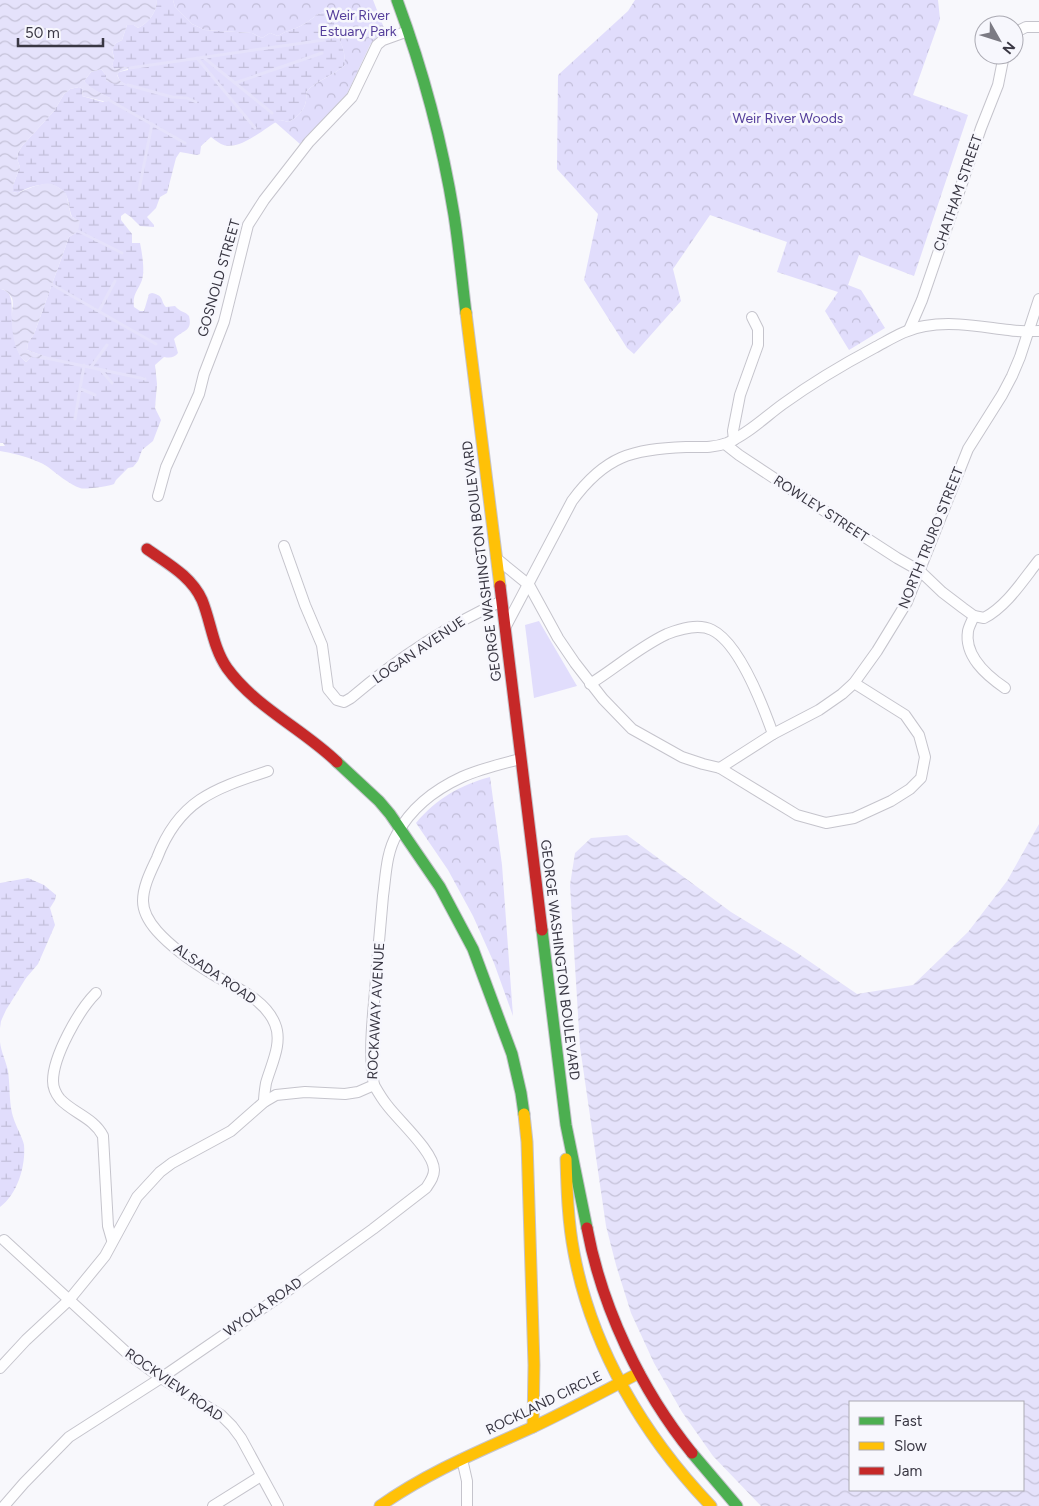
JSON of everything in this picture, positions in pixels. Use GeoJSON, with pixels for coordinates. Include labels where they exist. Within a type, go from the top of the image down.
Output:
{"type":"FeatureCollection","features":[{"type":"Feature","properties":{"kind":"main road","name":"GEORGE WASHINGTON BOULEVARD"},"geometry":{"type":"LineString","coordinates":[[397,0],[433,113],[454,216],[566,1125],[588,1234],[599,1275],[614,1316],[639,1373],[686,1448],[737,1506]]}},
{"type":"Feature","properties":{"kind":"main road"},"geometry":{"type":"LineString","coordinates":[[147,549],[184,576],[195,588],[202,601],[213,638],[226,667],[240,683],[260,701],[330,755],[379,801],[401,828],[440,887],[473,949],[505,1032],[519,1085],[527,1142],[534,1365],[533,1427]]}},
{"type":"Feature","properties":{"kind":"main road","name":"GEORGE WASHINGTON BOULEVARD"},"geometry":{"type":"LineString","coordinates":[[566,1125],[567,1194],[577,1268],[594,1324],[621,1382],[641,1417],[664,1452],[690,1485],[711,1506]]}},
{"type":"Feature","properties":{"kind":"main road","name":"ROCKLAND CIRCLE"},"geometry":{"type":"LineString","coordinates":[[380,1506],[420,1481],[462,1459],[533,1427],[639,1373]]}},
{"type":"Feature","properties":{"kind":"street"},"geometry":{"type":"LineString","coordinates":[[1024,28],[1039,27]]}},
{"type":"Feature","properties":{"kind":"street","name":"GOSNOLD STREET"},"geometry":{"type":"LineString","coordinates":[[158,496],[166,466],[199,394],[204,374],[224,322],[245,234],[250,221],[309,142],[352,97],[377,46],[383,40],[408,31]]}},
{"type":"Feature","properties":{"kind":"street","name":"CHATHAM STREET"},"geometry":{"type":"LineString","coordinates":[[909,330],[922,300],[980,128],[998,85],[1002,65]]}},
{"type":"Feature","properties":{"kind":"street","name":"NORTH TRURO STREET"},"geometry":{"type":"LineString","coordinates":[[720,768],[774,734],[819,710],[842,694],[854,683],[890,631],[907,602],[968,449],[1009,382],[1020,357],[1039,299]]}},
{"type":"Feature","properties":{"kind":"street"},"geometry":{"type":"LineString","coordinates":[[729,442],[740,395],[758,345],[758,329],[752,317]]}},
{"type":"Feature","properties":{"kind":"street"},"geometry":{"type":"LineString","coordinates":[[505,628],[572,501],[584,485],[610,462],[628,454],[646,450],[713,446],[729,442],[833,370],[905,331],[926,326],[965,325],[1012,331],[1039,331]]}},
{"type":"Feature","properties":{"kind":"street","name":"ROWLEY STREET"},"geometry":{"type":"LineString","coordinates":[[729,442],[739,455],[920,571],[942,592],[974,616]]}},
{"type":"Feature","properties":{"kind":"street","name":"LOGAN AVENUE"},"geometry":{"type":"LineString","coordinates":[[284,546],[305,605],[322,645],[328,688],[333,697],[340,702],[351,698],[399,660],[459,622],[502,601]]}},
{"type":"Feature","properties":{"kind":"street"},"geometry":{"type":"LineString","coordinates":[[497,559],[529,585],[558,638],[590,684],[632,729],[682,756],[720,768],[797,814],[826,823],[854,818],[891,801],[910,789],[922,778],[925,757],[919,734],[905,715],[854,683]]}},
{"type":"Feature","properties":{"kind":"street"},"geometry":{"type":"LineString","coordinates":[[1005,688],[988,676],[971,655],[968,645],[968,630],[974,616],[984,618],[993,613],[1039,560]]}},
{"type":"Feature","properties":{"kind":"street"},"geometry":{"type":"LineString","coordinates":[[590,684],[628,657],[666,635],[696,627],[711,630],[731,646],[740,661],[774,734]]}},
{"type":"Feature","properties":{"kind":"street","name":"ROCKAWAY AVENUE"},"geometry":{"type":"LineString","coordinates":[[0,1368],[26,1340],[69,1300],[104,1256],[137,1197],[154,1178],[172,1163],[230,1131],[264,1102],[276,1095],[305,1092],[345,1094],[358,1092],[374,1085],[371,1067],[372,1039],[386,867],[390,850],[401,828],[411,814],[430,796],[472,773],[520,759]]}},
{"type":"Feature","properties":{"kind":"street","name":"ALSADA ROAD"},"geometry":{"type":"LineString","coordinates":[[264,1102],[266,1084],[277,1048],[278,1035],[275,1024],[254,999],[193,962],[163,938],[152,925],[143,903],[148,879],[172,826],[205,795],[268,771]]}},
{"type":"Feature","properties":{"kind":"street"},"geometry":{"type":"LineString","coordinates":[[96,993],[88,1001],[69,1033],[57,1061],[52,1082],[56,1093],[62,1100],[100,1129],[103,1136],[108,1226],[112,1240]]}},
{"type":"Feature","properties":{"kind":"street","name":"WYOLA ROAD"},"geometry":{"type":"LineString","coordinates":[[4,1506],[70,1437],[161,1378],[357,1240],[426,1188],[435,1170],[429,1156],[416,1137],[387,1106],[374,1085]]}},
{"type":"Feature","properties":{"kind":"street","name":"ROCKVIEW ROAD"},"geometry":{"type":"LineString","coordinates":[[4,1240],[127,1353],[161,1378],[221,1415],[240,1438],[278,1506]]}},
{"type":"Feature","properties":{"kind":"street"},"geometry":{"type":"LineString","coordinates":[[462,1459],[467,1481],[467,1506]]}},
{"type":"Feature","properties":{"kind":"street"},"geometry":{"type":"LineString","coordinates":[[213,1506],[261,1476]]}},
{"type":"Feature","properties":{"kind":"green space"},"geometry":{"type":"Polygon","coordinates":[[[157,0],[173,0],[175,7],[192,24],[205,30],[252,33],[262,38],[270,33],[278,36],[301,26],[325,12],[334,22],[343,50],[345,65],[306,92],[306,102],[303,110],[289,122],[280,120],[252,138],[236,145],[228,146],[221,144],[211,137],[201,146],[200,154],[180,152],[176,158],[167,193],[160,197],[156,208],[147,217],[154,227],[140,226],[125,213],[121,216],[121,220],[132,234],[132,243],[140,243],[142,256],[143,276],[135,296],[134,307],[144,311],[149,294],[156,294],[161,297],[166,307],[175,306],[189,316],[190,321],[188,328],[174,339],[178,353],[172,357],[164,357],[155,365],[157,384],[155,408],[161,420],[153,441],[142,450],[138,461],[133,467],[128,468],[114,484],[97,488],[83,488],[63,479],[38,461],[0,451],[0,446],[5,446],[3,443],[0,443],[0,289],[5,290],[10,296],[14,336],[19,354],[26,362],[31,357],[46,357],[27,350],[28,343],[34,334],[69,237],[78,231],[67,197],[56,186],[36,186],[18,193],[13,192],[13,185],[20,167],[17,159],[18,153],[22,146],[54,111],[64,94],[70,89],[79,87],[83,89],[82,96],[103,102],[110,98],[84,81],[91,72],[101,69],[106,75],[106,79],[126,85],[120,81],[117,74],[128,70],[128,67],[114,69],[112,66],[114,58],[112,49],[116,43],[122,40],[127,25],[134,25],[138,28],[149,20],[156,8],[157,0]]]}},
{"type":"Feature","properties":{"kind":"green space","name":"Weir River Estuary Park"},"geometry":{"type":"Polygon","coordinates":[[[173,0],[373,0],[386,33],[376,38],[370,45],[347,94],[300,144],[275,122],[280,120],[289,122],[297,116],[305,106],[306,92],[345,65],[343,50],[332,18],[325,12],[301,26],[278,36],[270,33],[262,38],[252,33],[205,30],[192,24],[175,7],[173,0]]]}},
{"type":"Feature","properties":{"kind":"green space","name":"Weir River Woods"},"geometry":{"type":"Polygon","coordinates":[[[635,0],[938,0],[940,19],[913,95],[968,115],[914,276],[859,255],[848,285],[861,290],[885,328],[849,350],[825,311],[838,292],[777,272],[787,242],[710,215],[673,269],[681,301],[634,354],[627,348],[584,280],[598,214],[557,169],[558,75],[628,11],[635,0]]]}},
{"type":"Feature","properties":{"kind":"green space"},"geometry":{"type":"Polygon","coordinates":[[[539,621],[577,686],[534,698],[525,625],[539,621]]]}},
{"type":"Feature","properties":{"kind":"green space"},"geometry":{"type":"Polygon","coordinates":[[[490,777],[502,865],[513,1016],[494,963],[473,916],[448,870],[416,823],[449,794],[469,784],[490,777]]]}},
{"type":"Feature","properties":{"kind":"green space"},"geometry":{"type":"Polygon","coordinates":[[[28,878],[44,885],[56,895],[50,908],[55,925],[38,964],[26,978],[6,1010],[0,1028],[0,883],[28,878]]]}},
{"type":"Feature","properties":{"kind":"green space"},"geometry":{"type":"Polygon","coordinates":[[[0,1042],[8,1071],[12,1113],[24,1145],[24,1153],[22,1171],[16,1188],[0,1207],[0,1042]]]}},
{"type":"Feature","properties":{"kind":"water"},"geometry":{"type":"Polygon","coordinates":[[[0,0],[157,0],[156,8],[149,20],[138,28],[134,25],[127,25],[122,40],[116,43],[112,49],[114,59],[112,66],[114,69],[130,68],[119,72],[117,75],[120,81],[128,85],[117,85],[106,81],[106,75],[101,69],[91,72],[84,81],[110,98],[107,102],[82,96],[83,89],[79,87],[70,89],[64,94],[54,111],[22,146],[18,153],[17,159],[20,167],[13,185],[13,192],[18,193],[49,183],[54,185],[66,193],[71,216],[80,221],[78,231],[69,237],[34,334],[28,343],[27,350],[47,357],[46,360],[31,357],[26,362],[19,353],[14,340],[12,298],[7,292],[0,289],[0,0]]]}},
{"type":"Feature","properties":{"kind":"water"},"geometry":{"type":"Polygon","coordinates":[[[1039,824],[1039,1506],[761,1506],[713,1456],[682,1412],[654,1363],[631,1313],[616,1265],[606,1226],[580,1047],[570,885],[575,853],[591,838],[627,835],[731,912],[793,950],[857,994],[913,985],[968,932],[1007,881],[1039,824]]]}},
{"type":"Feature","properties":{"kind":"waterway"},"geometry":{"type":"LineString","coordinates":[[130,68],[324,40]]}},
{"type":"Feature","properties":{"kind":"waterway"},"geometry":{"type":"LineString","coordinates":[[235,83],[322,53]]}},
{"type":"Feature","properties":{"kind":"waterway"},"geometry":{"type":"LineString","coordinates":[[203,57],[272,113]]}},
{"type":"Feature","properties":{"kind":"waterway"},"geometry":{"type":"LineString","coordinates":[[197,58],[255,128]]}},
{"type":"Feature","properties":{"kind":"waterway"},"geometry":{"type":"LineString","coordinates":[[128,85],[172,97],[187,98],[196,102]]}},
{"type":"Feature","properties":{"kind":"waterway"},"geometry":{"type":"LineString","coordinates":[[109,100],[185,143]]}},
{"type":"Feature","properties":{"kind":"waterway"},"geometry":{"type":"LineString","coordinates":[[139,190],[152,124]]}},
{"type":"Feature","properties":{"kind":"waterway"},"geometry":{"type":"LineString","coordinates":[[78,231],[122,253]]}},
{"type":"Feature","properties":{"kind":"waterway"},"geometry":{"type":"LineString","coordinates":[[99,311],[115,281]]}},
{"type":"Feature","properties":{"kind":"waterway"},"geometry":{"type":"LineString","coordinates":[[51,284],[156,344]]}},
{"type":"Feature","properties":{"kind":"waterway"},"geometry":{"type":"LineString","coordinates":[[91,367],[107,345]]}},
{"type":"Feature","properties":{"kind":"waterway"},"geometry":{"type":"LineString","coordinates":[[46,358],[145,379]]}},
{"type":"Feature","properties":{"kind":"waterway"},"geometry":{"type":"LineString","coordinates":[[75,419],[84,365]]}},
{"type":"Feature","properties":{"kind":"waterway"},"geometry":{"type":"LineString","coordinates":[[101,370],[112,383]]}},
{"type":"Feature","properties":{"kind":"waterway"},"geometry":{"type":"LineString","coordinates":[[81,389],[95,395]]}},
{"type":"Feature","properties":{"kind":"traffic: fast"},"geometry":{"type":"LineString","coordinates":[[397,0],[423,79],[444,160],[456,227],[466,313]]}},
{"type":"Feature","properties":{"kind":"traffic: fast"},"geometry":{"type":"LineString","coordinates":[[337,762],[379,801],[390,814],[440,887],[473,949],[512,1054],[524,1114]]}},
{"type":"Feature","properties":{"kind":"traffic: fast"},"geometry":{"type":"LineString","coordinates":[[542,930],[566,1125],[587,1228]]}},
{"type":"Feature","properties":{"kind":"traffic: fast"},"geometry":{"type":"LineString","coordinates":[[692,1453],[737,1506]]}},
{"type":"Feature","properties":{"kind":"traffic: slow"},"geometry":{"type":"LineString","coordinates":[[466,313],[500,586]]}},
{"type":"Feature","properties":{"kind":"traffic: slow"},"geometry":{"type":"LineString","coordinates":[[524,1114],[527,1142],[534,1365],[533,1427]]}},
{"type":"Feature","properties":{"kind":"traffic: slow"},"geometry":{"type":"LineString","coordinates":[[566,1159],[567,1195],[574,1253],[582,1289],[608,1357],[624,1389],[643,1420],[664,1450],[711,1506]]}},
{"type":"Feature","properties":{"kind":"traffic: slow"},"geometry":{"type":"LineString","coordinates":[[380,1506],[436,1472],[546,1421],[639,1373]]}},
{"type":"Feature","properties":{"kind":"traffic: jam"},"geometry":{"type":"LineString","coordinates":[[147,549],[178,571],[192,584],[202,600],[218,652],[238,682],[265,706],[337,762]]}},
{"type":"Feature","properties":{"kind":"traffic: jam"},"geometry":{"type":"LineString","coordinates":[[500,586],[542,930]]}},
{"type":"Feature","properties":{"kind":"traffic: jam"},"geometry":{"type":"LineString","coordinates":[[587,1228],[603,1288],[613,1318],[626,1347],[656,1403],[692,1453]]}}]}
